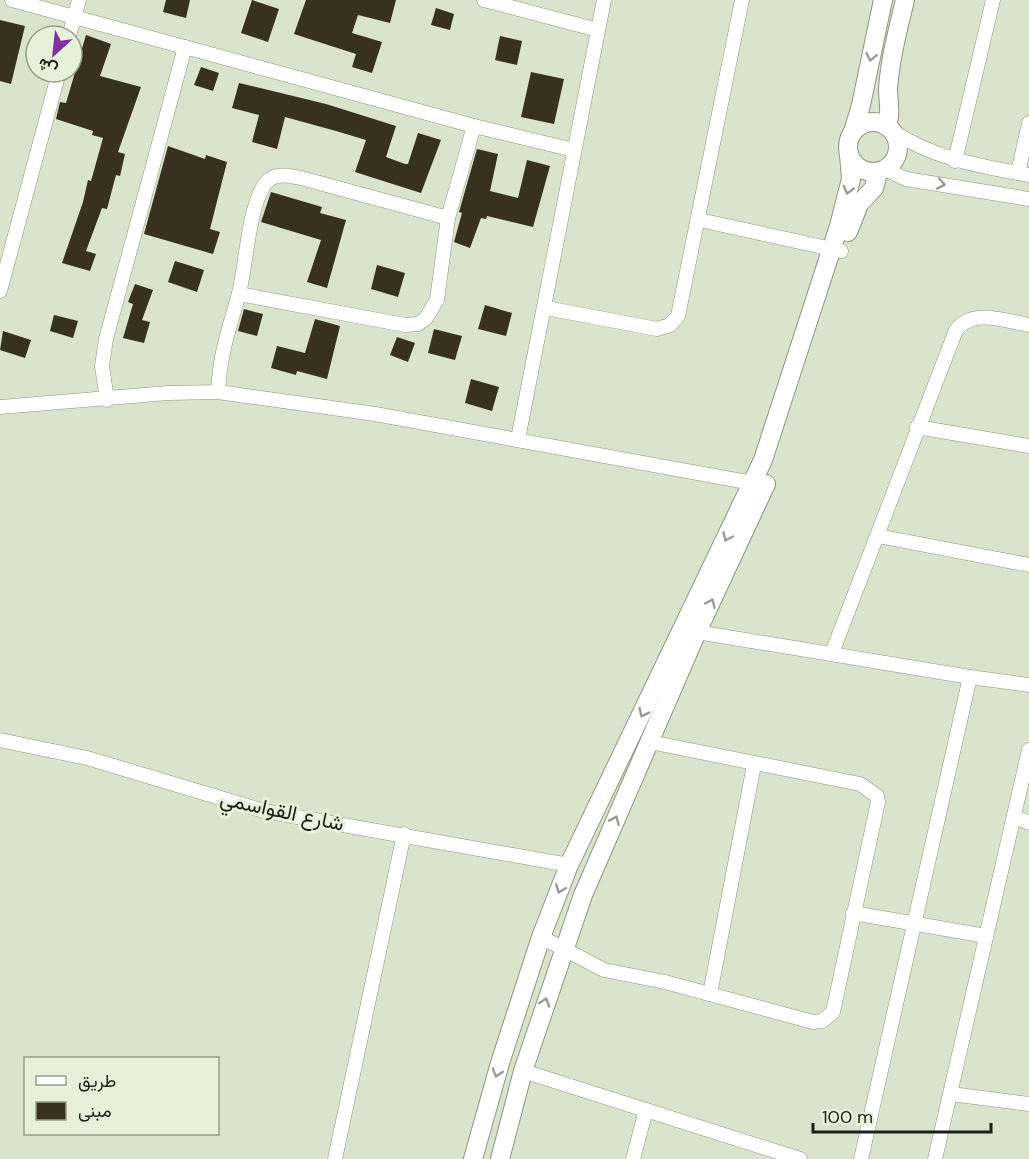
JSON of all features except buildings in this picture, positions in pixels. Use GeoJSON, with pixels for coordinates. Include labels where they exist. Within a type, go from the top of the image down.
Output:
{"type":"FeatureCollection","features":[{"type":"Feature","properties":{"kind":"main road"},"geometry":{"type":"LineString","coordinates":[[500,1159],[523,1071],[563,949],[760,484],[836,250],[851,179],[848,146],[861,105],[883,0]]}},
{"type":"Feature","properties":{"kind":"main road"},"geometry":{"type":"LineString","coordinates":[[849,154],[857,166],[871,172],[891,165],[898,152],[889,128],[888,90],[891,59],[904,0]]}},
{"type":"Feature","properties":{"kind":"main road"},"geometry":{"type":"LineString","coordinates":[[853,132],[858,127],[872,122],[889,128]]}},
{"type":"Feature","properties":{"kind":"main road"},"geometry":{"type":"LineString","coordinates":[[836,250],[859,204],[874,188],[882,170]]}},
{"type":"Feature","properties":{"kind":"main road"},"geometry":{"type":"LineString","coordinates":[[473,1159],[479,1129],[541,937],[569,865],[760,484]]}},
{"type":"Feature","properties":{"kind":"main road"},"geometry":{"type":"LineString","coordinates":[[613,776],[631,784]]}},
{"type":"Feature","properties":{"kind":"street"},"geometry":{"type":"LineString","coordinates":[[12,0],[474,126],[574,150]]}},
{"type":"Feature","properties":{"kind":"street"},"geometry":{"type":"LineString","coordinates":[[72,24],[78,0]]}},
{"type":"Feature","properties":{"kind":"street"},"geometry":{"type":"LineString","coordinates":[[488,0],[598,30]]}},
{"type":"Feature","properties":{"kind":"street"},"geometry":{"type":"LineString","coordinates":[[518,439],[546,308],[604,0]]}},
{"type":"Feature","properties":{"kind":"street"},"geometry":{"type":"LineString","coordinates":[[546,308],[657,329],[670,325],[680,310],[742,0]]}},
{"type":"Feature","properties":{"kind":"street"},"geometry":{"type":"LineString","coordinates":[[955,161],[993,0]]}},
{"type":"Feature","properties":{"kind":"street"},"geometry":{"type":"LineString","coordinates":[[107,400],[102,366],[106,339],[185,47]]}},
{"type":"Feature","properties":{"kind":"street"},"geometry":{"type":"LineString","coordinates":[[0,291],[2,274],[56,84]]}},
{"type":"Feature","properties":{"kind":"street"},"geometry":{"type":"LineString","coordinates":[[889,128],[915,146],[955,161],[1023,174],[1029,123]]}},
{"type":"Feature","properties":{"kind":"street"},"geometry":{"type":"LineString","coordinates":[[238,294],[405,325],[418,324],[426,318],[437,300],[448,218],[474,126]]}},
{"type":"Feature","properties":{"kind":"street"},"geometry":{"type":"LineString","coordinates":[[882,170],[906,179],[1029,199]]}},
{"type":"Feature","properties":{"kind":"street"},"geometry":{"type":"LineString","coordinates":[[218,392],[221,352],[238,294],[257,201],[260,191],[270,178],[283,175],[301,178],[448,218]]}},
{"type":"Feature","properties":{"kind":"street"},"geometry":{"type":"LineString","coordinates":[[699,220],[836,250]]}},
{"type":"Feature","properties":{"kind":"street"},"geometry":{"type":"LineString","coordinates":[[832,652],[952,337],[960,324],[968,319],[982,317],[1029,325]]}},
{"type":"Feature","properties":{"kind":"street"},"geometry":{"type":"LineString","coordinates":[[0,407],[107,400],[168,393],[218,392],[375,414],[760,484]]}},
{"type":"Feature","properties":{"kind":"street"},"geometry":{"type":"LineString","coordinates":[[917,427],[1029,446]]}},
{"type":"Feature","properties":{"kind":"street"},"geometry":{"type":"LineString","coordinates":[[878,536],[1029,565]]}},
{"type":"Feature","properties":{"kind":"street"},"geometry":{"type":"LineString","coordinates":[[697,632],[832,652],[970,678],[1029,685]]}},
{"type":"Feature","properties":{"kind":"street"},"geometry":{"type":"LineString","coordinates":[[861,1159],[970,678]]}},
{"type":"Feature","properties":{"kind":"street","name":"شارع القواسمي"},"geometry":{"type":"LineString","coordinates":[[0,740],[87,758],[264,811],[569,865]]}},
{"type":"Feature","properties":{"kind":"street"},"geometry":{"type":"LineString","coordinates":[[541,937],[594,966],[618,975],[665,982],[813,1022],[830,1017],[836,1006],[853,913],[878,802],[877,796],[860,784],[754,765],[650,742]]}},
{"type":"Feature","properties":{"kind":"street"},"geometry":{"type":"LineString","coordinates":[[935,1159],[1029,750]]}},
{"type":"Feature","properties":{"kind":"street"},"geometry":{"type":"LineString","coordinates":[[710,994],[754,765]]}},
{"type":"Feature","properties":{"kind":"street"},"geometry":{"type":"LineString","coordinates":[[1014,816],[1029,823]]}},
{"type":"Feature","properties":{"kind":"street"},"geometry":{"type":"LineString","coordinates":[[335,1159],[404,834]]}},
{"type":"Feature","properties":{"kind":"street"},"geometry":{"type":"LineString","coordinates":[[853,913],[986,936]]}},
{"type":"Feature","properties":{"kind":"street"},"geometry":{"type":"LineString","coordinates":[[523,1071],[800,1159]]}},
{"type":"Feature","properties":{"kind":"street"},"geometry":{"type":"LineString","coordinates":[[951,1094],[1029,1104]]}},
{"type":"Feature","properties":{"kind":"street"},"geometry":{"type":"LineString","coordinates":[[633,1159],[646,1110]]}}]}
